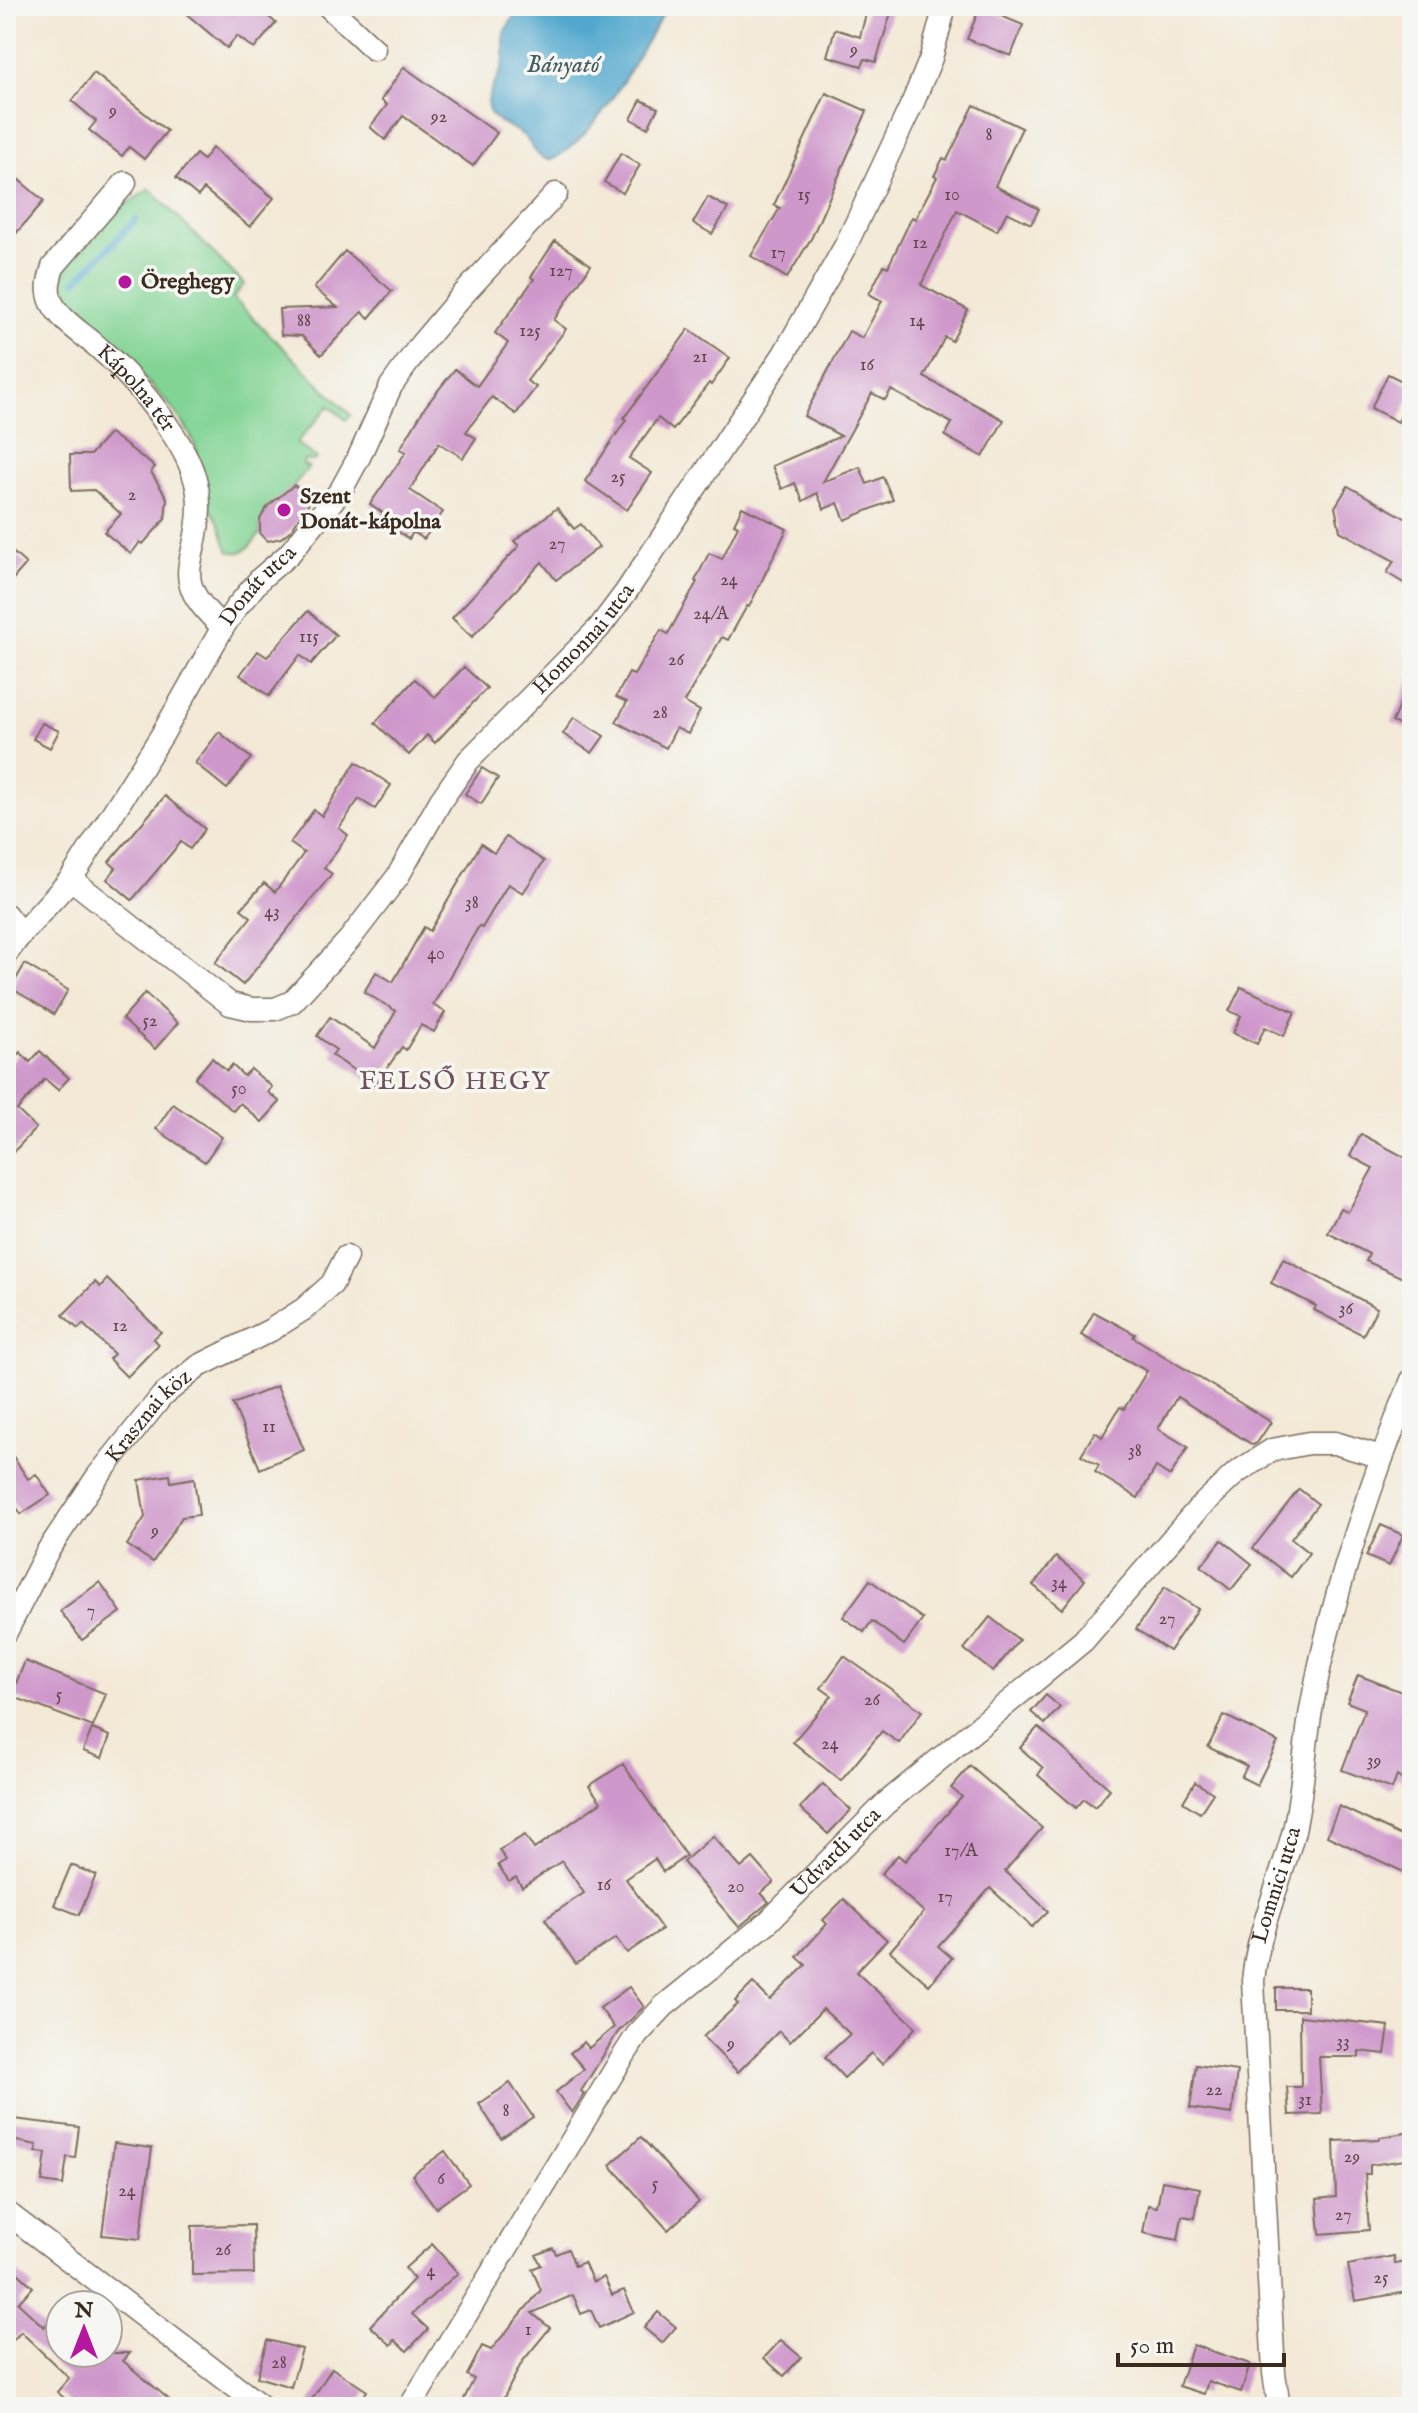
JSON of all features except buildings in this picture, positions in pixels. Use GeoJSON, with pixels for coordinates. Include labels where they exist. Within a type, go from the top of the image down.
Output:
{"type":"FeatureCollection","features":[{"type":"Feature","properties":{"kind":"street"},"geometry":{"type":"LineString","coordinates":[[328,6],[374,49]]}},
{"type":"Feature","properties":{"kind":"street","name":"Homonnai utca"},"geometry":{"type":"LineString","coordinates":[[71,879],[230,1004],[252,1009],[275,1009],[292,1002],[349,940],[398,876],[441,800],[468,761],[599,628],[784,354],[846,245],[883,170],[931,58],[945,6]]}},
{"type":"Feature","properties":{"kind":"street","name":"Kápolna tér"},"geometry":{"type":"LineString","coordinates":[[125,183],[53,267],[48,285],[51,301],[62,316],[134,383],[176,438],[190,464],[199,504],[188,563],[189,581],[205,611],[223,627]]}},
{"type":"Feature","properties":{"kind":"street","name":"Donát utca"},"geometry":{"type":"LineString","coordinates":[[6,954],[71,879],[162,735],[223,627],[261,578],[289,554],[341,490],[391,386],[421,344],[556,194]]}},
{"type":"Feature","properties":{"kind":"street"},"geometry":{"type":"LineString","coordinates":[[6,915],[21,934]]}},
{"type":"Feature","properties":{"kind":"street","name":"Krasznai köz"},"geometry":{"type":"LineString","coordinates":[[6,1632],[47,1552],[97,1477],[162,1396],[199,1366],[271,1330],[304,1309],[332,1284],[346,1257]]}},
{"type":"Feature","properties":{"kind":"street","name":"Lomnici utca"},"geometry":{"type":"LineString","coordinates":[[1279,2407],[1274,2373],[1254,1997],[1255,1953],[1294,1828],[1311,1711],[1357,1529],[1381,1457],[1412,1380]]}},
{"type":"Feature","properties":{"kind":"street","name":"Udvardi utca"},"geometry":{"type":"LineString","coordinates":[[410,2407],[619,2063],[637,2035],[664,2006],[768,1922],[885,1804],[1083,1641],[1198,1509],[1236,1473],[1272,1450],[1309,1443],[1335,1443],[1381,1457]]}},
{"type":"Feature","properties":{"kind":"street"},"geometry":{"type":"LineString","coordinates":[[6,2212],[262,2407]]}},
{"type":"Feature","properties":{"kind":"green space"},"geometry":{"type":"Polygon","coordinates":[[[150,189],[244,284],[233,298],[351,415],[346,420],[329,406],[296,443],[317,458],[314,461],[304,460],[303,465],[309,467],[286,494],[265,512],[260,534],[247,549],[239,552],[227,548],[210,506],[196,449],[185,425],[156,391],[70,312],[62,301],[59,284],[64,269],[112,213],[150,189]]]}},
{"type":"Feature","properties":{"kind":"water","name":"Bányató"},"geometry":{"type":"Polygon","coordinates":[[[523,6],[668,6],[602,113],[569,148],[551,160],[538,155],[525,137],[489,111],[490,93],[503,64],[505,32],[523,6]]]}},
{"type":"Feature","properties":{"kind":"waterway"},"geometry":{"type":"LineString","coordinates":[[76,281],[136,220]]}},
{"type":"Feature","properties":{"kind":"place","name":"Öreghegy"},"geometry":{"type":"Point","coordinates":[125,282]}},
{"type":"Feature","properties":{"kind":"place","name":"Szent Donát-kápolna"},"geometry":{"type":"Point","coordinates":[284,510]}},
{"type":"Feature","properties":{"kind":"district","name":"FELSŐ HEGY"},"geometry":{"type":"Point","coordinates":[455,1081]}}]}
